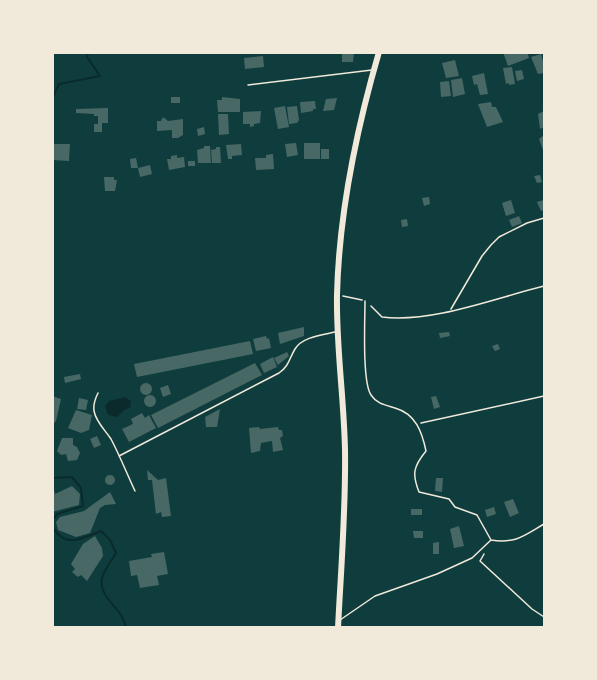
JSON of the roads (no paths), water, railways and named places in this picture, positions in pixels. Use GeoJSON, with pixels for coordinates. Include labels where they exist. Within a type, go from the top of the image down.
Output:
{"type":"FeatureCollection","features":[{"type":"Feature","properties":{"kind":"main road"},"geometry":{"type":"LineString","coordinates":[[338,625],[345,485],[337,295],[346,198],[357,140],[380,52]]}},
{"type":"Feature","properties":{"kind":"lane"},"geometry":{"type":"LineString","coordinates":[[248,85],[374,70]]}},
{"type":"Feature","properties":{"kind":"lane"},"geometry":{"type":"LineString","coordinates":[[365,301],[365,360],[370,394],[381,404],[398,408],[411,417],[422,431],[426,451],[419,460],[413,477],[419,492],[449,499],[456,507],[477,514],[492,540]]}},
{"type":"Feature","properties":{"kind":"lane"},"geometry":{"type":"LineString","coordinates":[[119,456],[279,373],[287,367],[294,350],[303,341],[338,331]]}},
{"type":"Feature","properties":{"kind":"lane"},"geometry":{"type":"LineString","coordinates":[[98,393],[94,401],[94,412],[98,422],[109,436],[135,491]]}},
{"type":"Feature","properties":{"kind":"lane"},"geometry":{"type":"LineString","coordinates":[[492,540],[505,542],[525,537],[544,524]]}},
{"type":"Feature","properties":{"kind":"lane"},"geometry":{"type":"LineString","coordinates":[[338,625],[375,596],[437,574],[472,558],[492,540]]}},
{"type":"Feature","properties":{"kind":"water"},"geometry":{"type":"Polygon","coordinates":[[[125,397],[131,401],[130,408],[117,417],[108,415],[105,406],[109,401],[125,397]]]}},
{"type":"Feature","properties":{"kind":"waterway"},"geometry":{"type":"LineString","coordinates":[[52,99],[59,84],[100,76],[87,57],[88,52]]}},
{"type":"Feature","properties":{"kind":"waterway"},"geometry":{"type":"LineString","coordinates":[[52,478],[72,477],[81,488],[83,506],[57,514],[52,521]]}},
{"type":"Feature","properties":{"kind":"waterway"},"geometry":{"type":"LineString","coordinates":[[52,526],[62,538],[68,540],[80,539],[101,531],[110,540],[116,553],[106,568],[102,585],[107,598],[120,614],[126,628]]}}]}
